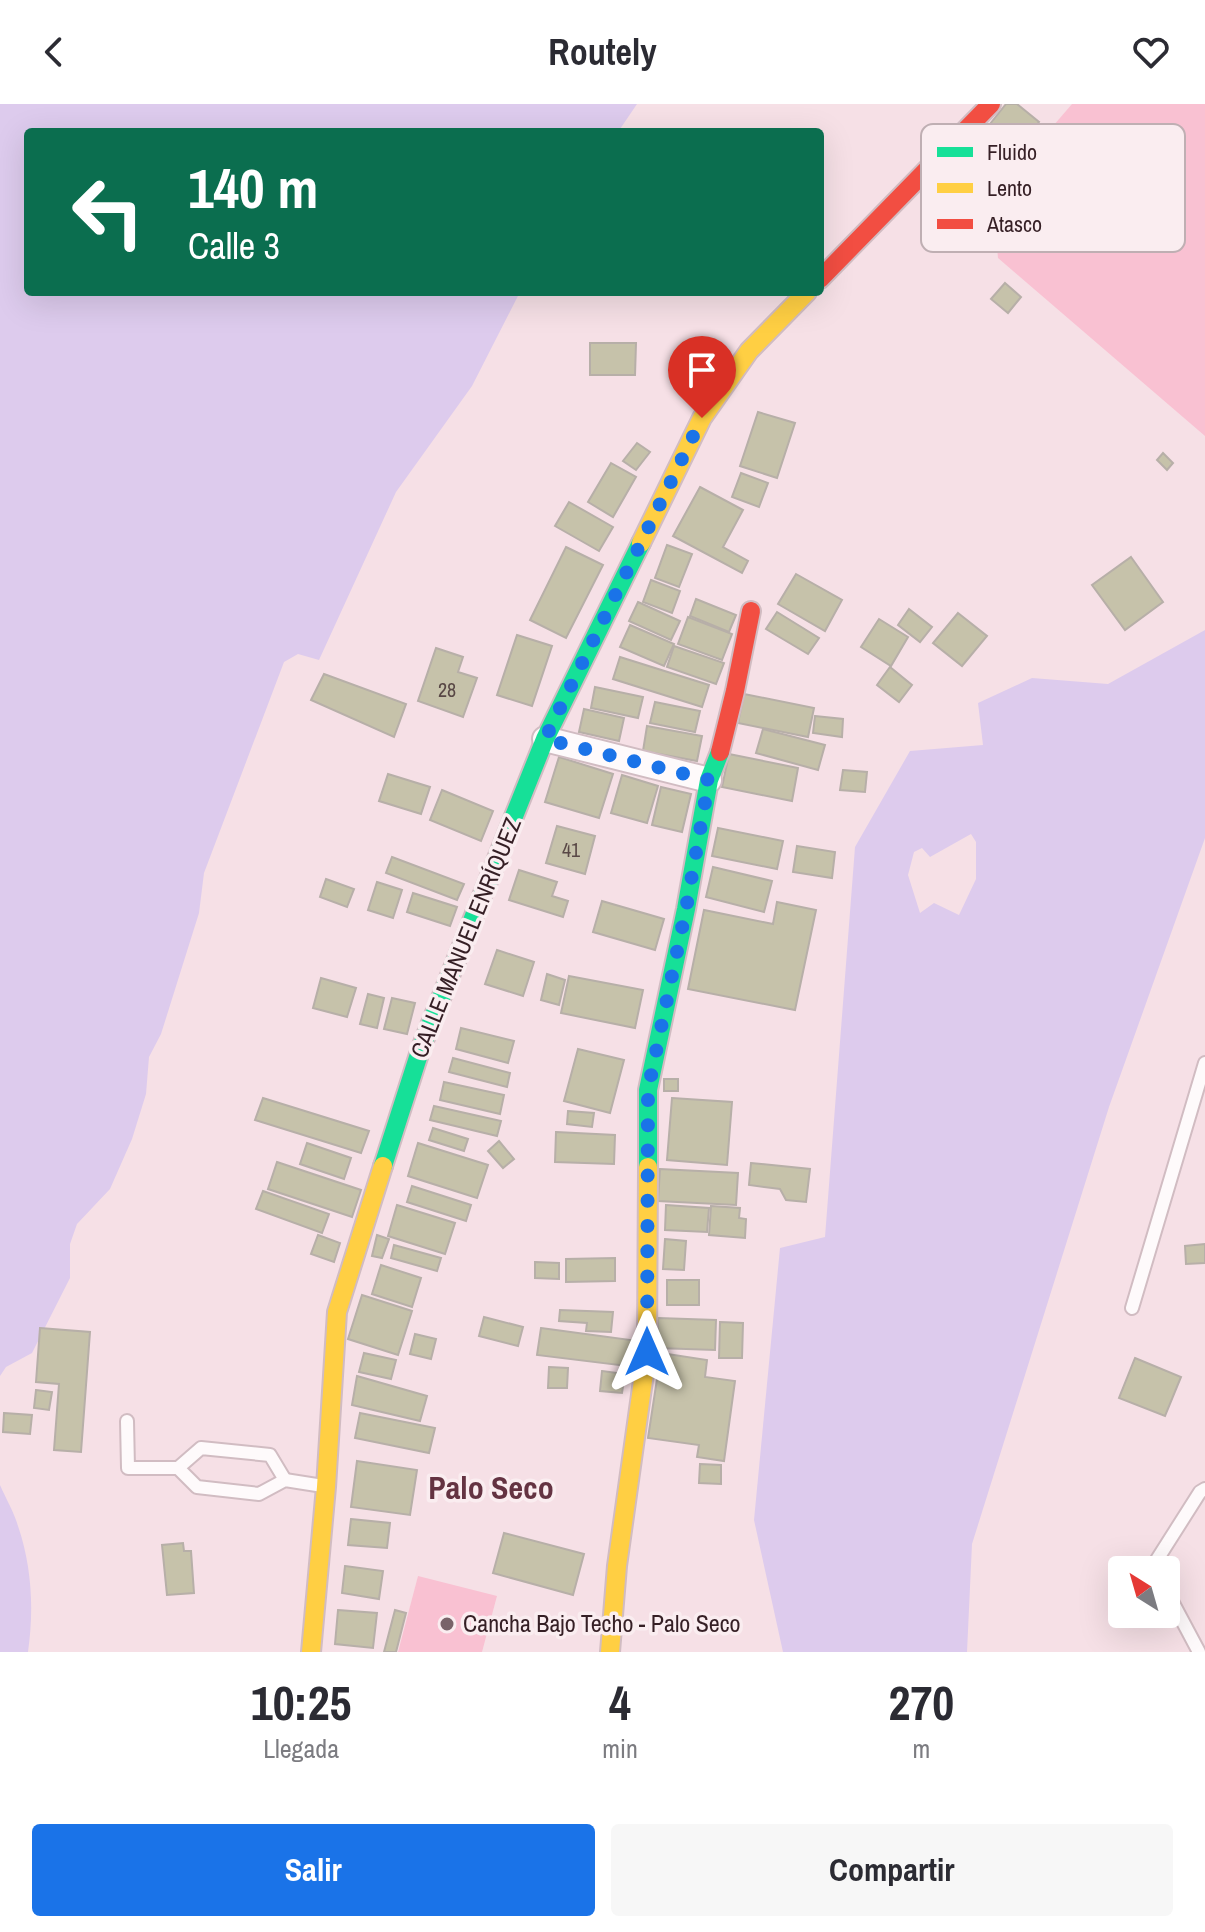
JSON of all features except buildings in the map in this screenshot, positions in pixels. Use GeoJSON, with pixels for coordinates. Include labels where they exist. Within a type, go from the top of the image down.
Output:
{"type":"FeatureCollection","features":[{"type":"Feature","properties":{"kind":"street"},"geometry":{"type":"LineString","coordinates":[[971,124],[991,104]]}},
{"type":"Feature","properties":{"kind":"street"},"geometry":{"type":"LineString","coordinates":[[824,275],[921,176]]}},
{"type":"Feature","properties":{"kind":"street","name":"CALLE MANUEL ENRÍQUEZ"},"geometry":{"type":"LineString","coordinates":[[311,1652],[337,1312],[421,1048],[545,739],[702,418],[749,351],[803,296]]}},
{"type":"Feature","properties":{"kind":"street"},"geometry":{"type":"LineString","coordinates":[[610,1652],[617,1566],[647,1352],[648,1090],[709,780],[719,755],[735,691],[751,611]]}},
{"type":"Feature","properties":{"kind":"street"},"geometry":{"type":"LineString","coordinates":[[545,739],[709,780]]}},
{"type":"Feature","properties":{"kind":"lane"},"geometry":{"type":"LineString","coordinates":[[1132,1308],[1205,1063]]}},
{"type":"Feature","properties":{"kind":"lane"},"geometry":{"type":"LineString","coordinates":[[127,1421],[128,1468],[178,1468],[201,1448],[270,1455],[285,1480]]}},
{"type":"Feature","properties":{"kind":"lane"},"geometry":{"type":"LineString","coordinates":[[178,1468],[197,1487],[259,1494],[285,1480],[326,1487]]}},
{"type":"Feature","properties":{"kind":"lane"},"geometry":{"type":"LineString","coordinates":[[1159,1556],[1200,1492],[1205,1489]]}},
{"type":"Feature","properties":{"kind":"lane"},"geometry":{"type":"LineString","coordinates":[[1180,1616],[1199,1652]]}},
{"type":"Feature","properties":{"kind":"shaded area"},"geometry":{"type":"Polygon","coordinates":[[[0,104],[637,104],[621,128],[24,128],[24,296],[518,296],[472,386],[396,492],[319,660],[298,654],[284,662],[204,873],[199,913],[161,1034],[149,1057],[146,1094],[132,1139],[110,1189],[77,1224],[70,1244],[70,1278],[32,1353],[6,1367],[0,1376],[0,104]]]}},
{"type":"Feature","properties":{"kind":"shaded area"},"geometry":{"type":"Polygon","coordinates":[[[1072,104],[1205,104],[1205,436],[998,258],[997,252],[1185,252],[1185,124],[1055,124],[1072,104]]]}},
{"type":"Feature","properties":{"kind":"shaded area"},"geometry":{"type":"Polygon","coordinates":[[[1205,630],[1205,838],[1109,1107],[972,1544],[967,1652],[783,1652],[754,1520],[780,1248],[825,1237],[855,847],[910,751],[983,745],[978,703],[1032,678],[1108,684],[1205,630]],[[971,834],[930,857],[922,848],[914,852],[908,875],[920,913],[934,903],[959,915],[976,879],[976,842],[971,834]]]}},
{"type":"Feature","properties":{"kind":"shaded area"},"geometry":{"type":"Polygon","coordinates":[[[0,1485],[23,1541],[29,1573],[31,1620],[28,1652],[0,1652],[0,1485]]]}},
{"type":"Feature","properties":{"kind":"shaded area","name":"Cancha Bajo Techo - Palo Seco"},"geometry":{"type":"Polygon","coordinates":[[[418,1576],[497,1596],[482,1652],[398,1652],[418,1576]]]}},
{"type":"Feature","properties":{"kind":"traffic: fast"},"geometry":{"type":"LineString","coordinates":[[383,1166],[421,1048],[545,739],[641,543]]}},
{"type":"Feature","properties":{"kind":"traffic: fast"},"geometry":{"type":"LineString","coordinates":[[648,1167],[648,1090],[709,780],[720,752]]}},
{"type":"Feature","properties":{"kind":"traffic: slow"},"geometry":{"type":"LineString","coordinates":[[641,543],[702,418],[749,351],[803,296]]}},
{"type":"Feature","properties":{"kind":"traffic: slow"},"geometry":{"type":"LineString","coordinates":[[311,1652],[337,1312],[383,1166]]}},
{"type":"Feature","properties":{"kind":"traffic: slow"},"geometry":{"type":"LineString","coordinates":[[610,1652],[617,1566],[647,1352],[648,1167]]}},
{"type":"Feature","properties":{"kind":"traffic: jam"},"geometry":{"type":"LineString","coordinates":[[971,124],[991,104]]}},
{"type":"Feature","properties":{"kind":"traffic: jam"},"geometry":{"type":"LineString","coordinates":[[824,275],[921,176]]}},
{"type":"Feature","properties":{"kind":"traffic: jam"},"geometry":{"type":"LineString","coordinates":[[720,752],[751,611]]}},
{"type":"Feature","properties":{"kind":"place","name":"Cancha Bajo Techo - Palo Seco"},"geometry":{"type":"Point","coordinates":[447,1624]}},
{"type":"Feature","properties":{"kind":"district","name":"Palo Seco"},"geometry":{"type":"Point","coordinates":[491,1488]}},
{"type":"Feature","properties":{"kind":"route"},"geometry":{"type":"LineString","coordinates":[[647,1352],[648,1090],[709,780],[545,739],[702,418]]}}]}
